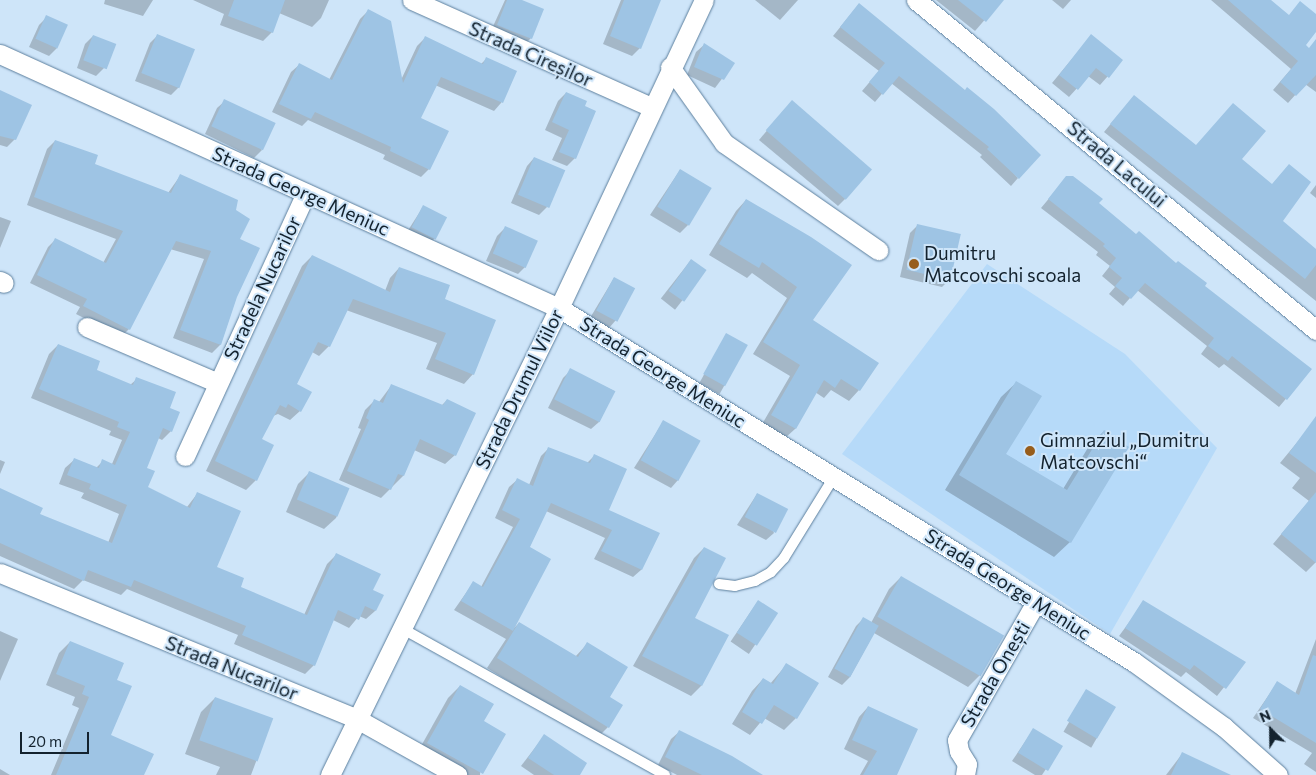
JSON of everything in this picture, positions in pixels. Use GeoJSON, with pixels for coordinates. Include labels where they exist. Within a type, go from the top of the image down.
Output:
{"type":"FeatureCollection","features":[{"type":"Feature","properties":{"kind":"street","name":"Strada Cireșilor"},"geometry":{"type":"LineString","coordinates":[[412,0],[651,108]]}},
{"type":"Feature","properties":{"kind":"street","name":"Strada Drumul Viilor"},"geometry":{"type":"LineString","coordinates":[[330,775],[559,308],[651,108],[704,0]]}},
{"type":"Feature","properties":{"kind":"street","name":"Strada Lacului"},"geometry":{"type":"LineString","coordinates":[[916,0],[1316,330]]}},
{"type":"Feature","properties":{"kind":"street","name":"Strada George Meniuc"},"geometry":{"type":"LineString","coordinates":[[0,54],[559,308],[1036,602],[1184,698],[1224,726],[1268,772]]}},
{"type":"Feature","properties":{"kind":"street"},"geometry":{"type":"LineString","coordinates":[[670,68],[724,143],[878,250]]}},
{"type":"Feature","properties":{"kind":"street","name":"Stradela Nucarilor"},"geometry":{"type":"LineString","coordinates":[[185,456],[306,193]]}},
{"type":"Feature","properties":{"kind":"street","name":"Stradela Nucarilor"},"geometry":{"type":"LineString","coordinates":[[87,327],[218,383]]}},
{"type":"Feature","properties":{"kind":"street","name":"Strada Nucarilor"},"geometry":{"type":"LineString","coordinates":[[0,573],[357,719],[457,775]]}},
{"type":"Feature","properties":{"kind":"street","name":"Strada Onești"},"geometry":{"type":"LineString","coordinates":[[965,775],[967,764],[959,751],[958,740],[1036,602]]}},
{"type":"Feature","properties":{"kind":"lane"},"geometry":{"type":"LineString","coordinates":[[719,584],[735,586],[755,582],[771,572],[784,558],[834,477]]}},
{"type":"Feature","properties":{"kind":"lane"},"geometry":{"type":"LineString","coordinates":[[402,629],[665,775]]}},
{"type":"Feature","properties":{"kind":"shaded area","name":"Gimnaziul „Dumitru Matcovschi“"},"geometry":{"type":"Polygon","coordinates":[[[987,264],[1125,354],[1217,448],[1110,634],[842,454],[987,264]]]}},
{"type":"Feature","properties":{"kind":"building"},"geometry":{"type":"Polygon","coordinates":[[[234,0],[285,0],[273,33],[228,16],[234,0]]]}},
{"type":"Feature","properties":{"kind":"building"},"geometry":{"type":"Polygon","coordinates":[[[507,0],[522,0],[544,9],[532,39],[497,25],[507,0]]]}},
{"type":"Feature","properties":{"kind":"building"},"geometry":{"type":"Polygon","coordinates":[[[624,0],[661,0],[641,49],[610,36],[624,0]]]}},
{"type":"Feature","properties":{"kind":"building"},"geometry":{"type":"Polygon","coordinates":[[[958,0],[1004,0],[986,22],[958,0]]]}},
{"type":"Feature","properties":{"kind":"building"},"geometry":{"type":"Polygon","coordinates":[[[1228,0],[1271,0],[1289,15],[1300,1],[1316,14],[1316,32],[1306,45],[1309,48],[1316,39],[1316,75],[1296,96],[1280,82],[1298,61],[1228,0]]]}},
{"type":"Feature","properties":{"kind":"building"},"geometry":{"type":"Polygon","coordinates":[[[859,3],[965,90],[967,87],[994,109],[1041,155],[1019,179],[987,149],[989,147],[899,76],[883,95],[869,82],[885,63],[840,27],[859,3]]]}},
{"type":"Feature","properties":{"kind":"building"},"geometry":{"type":"Polygon","coordinates":[[[368,9],[391,21],[403,83],[425,36],[483,64],[486,57],[517,71],[503,103],[441,77],[421,118],[449,131],[430,170],[390,151],[391,147],[315,112],[311,119],[279,104],[299,63],[332,80],[368,9]]]}},
{"type":"Feature","properties":{"kind":"building"},"geometry":{"type":"Polygon","coordinates":[[[46,15],[68,25],[57,49],[35,39],[46,15]]]}},
{"type":"Feature","properties":{"kind":"building"},"geometry":{"type":"Polygon","coordinates":[[[157,34],[195,49],[179,88],[141,73],[157,34]]]}},
{"type":"Feature","properties":{"kind":"building"},"geometry":{"type":"Polygon","coordinates":[[[1091,34],[1123,60],[1109,78],[1096,68],[1078,90],[1059,75],[1091,34]]]}},
{"type":"Feature","properties":{"kind":"building"},"geometry":{"type":"Polygon","coordinates":[[[93,35],[116,44],[107,69],[83,60],[93,35]]]}},
{"type":"Feature","properties":{"kind":"building"},"geometry":{"type":"Polygon","coordinates":[[[704,43],[735,63],[724,80],[694,67],[704,43]]]}},
{"type":"Feature","properties":{"kind":"building"},"geometry":{"type":"Polygon","coordinates":[[[0,90],[32,105],[16,140],[0,136],[0,90]]]}},
{"type":"Feature","properties":{"kind":"building"},"geometry":{"type":"Polygon","coordinates":[[[566,92],[587,101],[585,106],[596,111],[576,159],[559,152],[569,130],[552,122],[566,92]]]}},
{"type":"Feature","properties":{"kind":"building"},"geometry":{"type":"Polygon","coordinates":[[[1134,95],[1196,145],[1233,103],[1266,131],[1242,159],[1272,184],[1289,164],[1311,182],[1283,221],[1316,249],[1316,265],[1305,279],[1110,124],[1134,95]]]}},
{"type":"Feature","properties":{"kind":"building"},"geometry":{"type":"Polygon","coordinates":[[[224,99],[276,123],[263,150],[211,126],[224,99]]]}},
{"type":"Feature","properties":{"kind":"building"},"geometry":{"type":"Polygon","coordinates":[[[792,100],[872,170],[846,200],[766,130],[792,100]]]}},
{"type":"Feature","properties":{"kind":"building"},"geometry":{"type":"Polygon","coordinates":[[[55,140],[98,155],[95,164],[171,193],[180,174],[238,200],[236,210],[250,219],[240,239],[260,248],[237,297],[221,345],[180,330],[211,251],[176,241],[130,330],[83,306],[87,299],[37,275],[55,238],[106,263],[123,231],[34,197],[55,140]]]}},
{"type":"Feature","properties":{"kind":"building"},"geometry":{"type":"Polygon","coordinates":[[[534,157],[565,170],[549,208],[518,195],[534,157]]]}},
{"type":"Feature","properties":{"kind":"building"},"geometry":{"type":"Polygon","coordinates":[[[680,169],[712,188],[689,226],[657,207],[680,169]]]}},
{"type":"Feature","properties":{"kind":"building"},"geometry":{"type":"Polygon","coordinates":[[[1066,176],[1073,176],[1103,199],[1099,203],[1136,234],[1139,231],[1176,263],[1178,261],[1207,283],[1205,286],[1312,369],[1287,400],[1232,356],[1228,361],[1208,346],[1214,338],[1145,283],[1131,299],[1115,286],[1122,278],[1109,267],[1116,258],[1103,246],[1105,244],[1048,199],[1066,176]]]}},
{"type":"Feature","properties":{"kind":"building"},"geometry":{"type":"Polygon","coordinates":[[[746,199],[811,237],[852,265],[813,320],[879,363],[860,391],[841,379],[835,388],[824,380],[796,429],[771,415],[800,365],[763,342],[797,287],[762,262],[759,268],[719,244],[746,199]]]}},
{"type":"Feature","properties":{"kind":"building"},"geometry":{"type":"Polygon","coordinates":[[[423,205],[447,217],[436,240],[412,227],[423,205]]]}},
{"type":"Feature","properties":{"kind":"building"},"geometry":{"type":"Polygon","coordinates":[[[917,224],[961,234],[950,280],[906,270],[917,224]]]}},
{"type":"Feature","properties":{"kind":"building"},"geometry":{"type":"Polygon","coordinates":[[[505,226],[538,241],[526,268],[493,253],[505,226]]]}},
{"type":"Feature","properties":{"kind":"building"},"geometry":{"type":"Polygon","coordinates":[[[312,255],[390,292],[399,267],[450,285],[445,299],[496,320],[474,375],[435,359],[446,333],[353,299],[330,347],[318,342],[297,384],[312,392],[301,412],[288,404],[286,408],[280,405],[262,439],[274,445],[257,481],[215,461],[312,255]]]}},
{"type":"Feature","properties":{"kind":"building"},"geometry":{"type":"Polygon","coordinates":[[[691,259],[707,270],[684,302],[669,291],[691,259]]]}},
{"type":"Feature","properties":{"kind":"building"},"geometry":{"type":"Polygon","coordinates":[[[614,277],[635,288],[617,322],[596,311],[614,277]]]}},
{"type":"Feature","properties":{"kind":"building"},"geometry":{"type":"Polygon","coordinates":[[[726,333],[748,345],[725,386],[703,374],[726,333]]]}},
{"type":"Feature","properties":{"kind":"building"},"geometry":{"type":"Polygon","coordinates":[[[58,344],[100,361],[97,370],[133,385],[136,377],[176,392],[170,408],[180,412],[172,432],[163,428],[147,468],[155,471],[148,487],[190,508],[197,492],[241,511],[217,567],[244,578],[241,587],[307,615],[336,553],[381,574],[373,590],[384,595],[376,611],[365,606],[359,620],[338,610],[315,666],[242,635],[246,626],[134,580],[131,587],[88,570],[84,581],[0,543],[0,488],[43,508],[40,514],[112,543],[127,505],[89,489],[91,484],[67,475],[74,458],[99,468],[102,459],[115,465],[130,432],[117,427],[119,422],[39,389],[58,344]]]}},
{"type":"Feature","properties":{"kind":"building"},"geometry":{"type":"Polygon","coordinates":[[[570,368],[615,391],[600,422],[554,399],[570,368]]]}},
{"type":"Feature","properties":{"kind":"building"},"geometry":{"type":"Polygon","coordinates":[[[1016,381],[1042,396],[1006,454],[1067,490],[1104,430],[1129,447],[1071,543],[959,475],[1016,381]]]}},
{"type":"Feature","properties":{"kind":"building"},"geometry":{"type":"Polygon","coordinates":[[[391,384],[443,405],[447,399],[476,413],[456,456],[420,439],[404,476],[398,474],[391,490],[347,471],[369,420],[366,418],[374,399],[383,403],[391,384]]]}},
{"type":"Feature","properties":{"kind":"building"},"geometry":{"type":"Polygon","coordinates":[[[1316,416],[1316,473],[1289,453],[1316,416]]]}},
{"type":"Feature","properties":{"kind":"building"},"geometry":{"type":"Polygon","coordinates":[[[663,420],[701,441],[678,481],[641,460],[663,420]]]}},
{"type":"Feature","properties":{"kind":"building"},"geometry":{"type":"Polygon","coordinates":[[[548,447],[590,463],[594,454],[627,469],[609,510],[660,533],[642,570],[601,551],[612,530],[551,503],[530,547],[551,559],[513,631],[461,601],[473,581],[483,587],[520,519],[502,510],[517,478],[533,486],[548,447]]]}},
{"type":"Feature","properties":{"kind":"building"},"geometry":{"type":"Polygon","coordinates":[[[309,471],[350,488],[337,517],[297,500],[309,471]]]}},
{"type":"Feature","properties":{"kind":"building"},"geometry":{"type":"Polygon","coordinates":[[[1316,492],[1316,563],[1281,534],[1316,492]]]}},
{"type":"Feature","properties":{"kind":"building"},"geometry":{"type":"Polygon","coordinates":[[[757,493],[788,509],[776,533],[745,517],[757,493]]]}},
{"type":"Feature","properties":{"kind":"building"},"geometry":{"type":"Polygon","coordinates":[[[704,547],[726,558],[695,618],[729,635],[702,686],[642,656],[704,547]]]}},
{"type":"Feature","properties":{"kind":"building"},"geometry":{"type":"Polygon","coordinates":[[[901,576],[1004,636],[981,676],[878,617],[901,576]]]}},
{"type":"Feature","properties":{"kind":"building"},"geometry":{"type":"Polygon","coordinates":[[[758,600],[778,613],[757,646],[737,633],[758,600]]]}},
{"type":"Feature","properties":{"kind":"building"},"geometry":{"type":"Polygon","coordinates":[[[1143,600],[1246,662],[1226,689],[1194,665],[1190,670],[1125,628],[1143,600]]]}},
{"type":"Feature","properties":{"kind":"building"},"geometry":{"type":"Polygon","coordinates":[[[863,617],[879,626],[850,677],[834,669],[863,617]]]}},
{"type":"Feature","properties":{"kind":"building"},"geometry":{"type":"Polygon","coordinates":[[[519,622],[578,657],[587,642],[628,667],[610,697],[623,705],[609,728],[497,658],[519,622]]]}},
{"type":"Feature","properties":{"kind":"building"},"geometry":{"type":"Polygon","coordinates":[[[70,641],[124,663],[117,680],[132,686],[111,735],[154,754],[144,775],[56,775],[89,697],[82,694],[85,686],[56,674],[70,641]]]}},
{"type":"Feature","properties":{"kind":"building"},"geometry":{"type":"Polygon","coordinates":[[[1313,655],[1316,656],[1316,743],[1260,709],[1277,681],[1299,695],[1313,655]]]}},
{"type":"Feature","properties":{"kind":"building"},"geometry":{"type":"Polygon","coordinates":[[[786,663],[819,683],[797,719],[774,705],[762,724],[742,712],[763,678],[773,684],[786,663]]]}},
{"type":"Feature","properties":{"kind":"building"},"geometry":{"type":"Polygon","coordinates":[[[460,685],[494,704],[484,721],[506,734],[483,774],[427,743],[460,685]]]}},
{"type":"Feature","properties":{"kind":"building"},"geometry":{"type":"Polygon","coordinates":[[[1086,689],[1116,707],[1097,739],[1067,721],[1086,689]]]}},
{"type":"Feature","properties":{"kind":"building"},"geometry":{"type":"Polygon","coordinates":[[[215,697],[273,718],[258,761],[199,740],[215,697]]]}},
{"type":"Feature","properties":{"kind":"building"},"geometry":{"type":"Polygon","coordinates":[[[868,706],[918,729],[897,775],[863,775],[877,751],[852,740],[868,706]]]}},
{"type":"Feature","properties":{"kind":"building"},"geometry":{"type":"Polygon","coordinates":[[[1033,728],[1063,746],[1048,771],[1018,753],[1033,728]]]}},
{"type":"Feature","properties":{"kind":"building"},"geometry":{"type":"Polygon","coordinates":[[[679,730],[732,756],[763,775],[702,775],[665,757],[679,730]]]}},
{"type":"Feature","properties":{"kind":"building"},"geometry":{"type":"Polygon","coordinates":[[[544,734],[587,763],[580,775],[554,775],[528,758],[544,734]]]}},
{"type":"Feature","properties":{"kind":"building"},"geometry":{"type":"Polygon","coordinates":[[[1182,752],[1231,775],[1171,775],[1182,752]]]}},
{"type":"Feature","properties":{"kind":"place","name":"Dumitru Matcovschi scoala"},"geometry":{"type":"Point","coordinates":[914,264]}},
{"type":"Feature","properties":{"kind":"place","name":"Gimnaziul „Dumitru Matcovschi“"},"geometry":{"type":"Point","coordinates":[1030,451]}}]}
